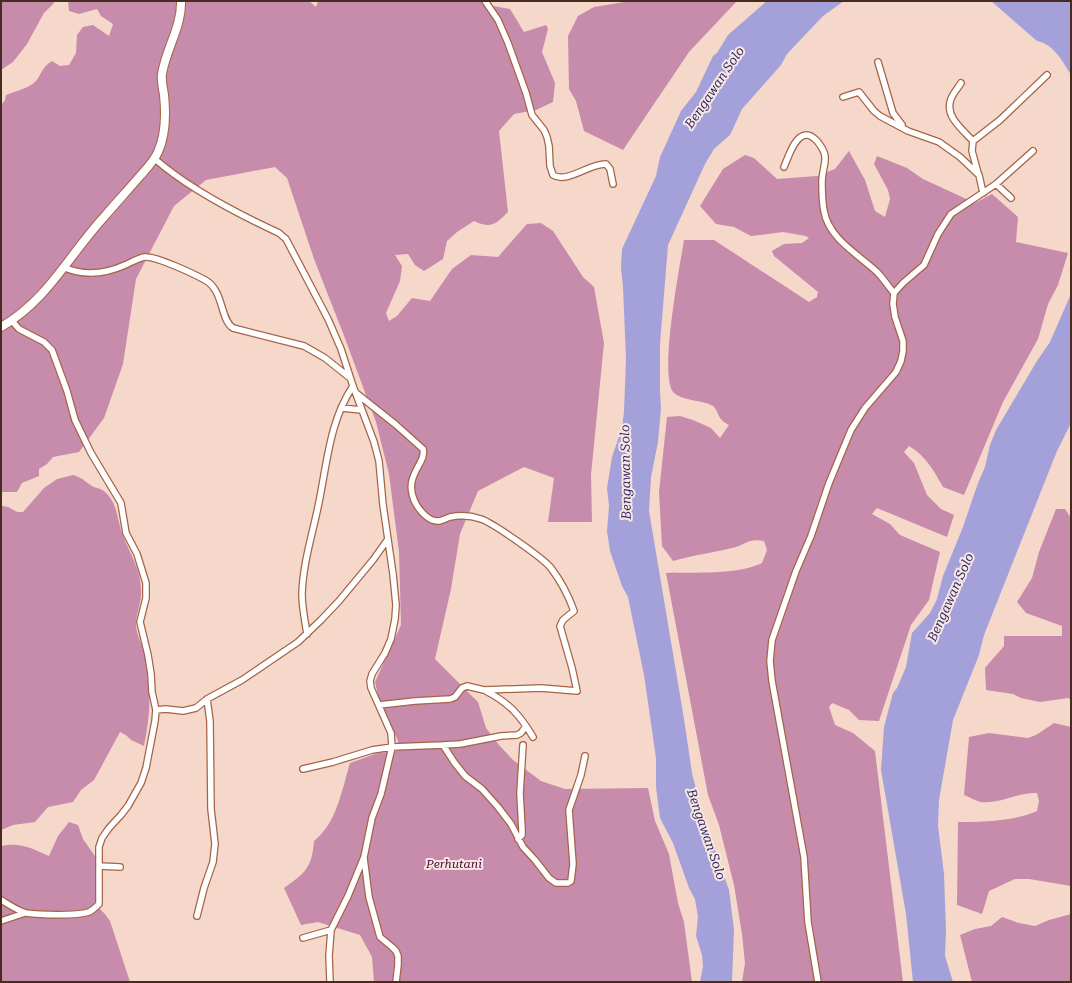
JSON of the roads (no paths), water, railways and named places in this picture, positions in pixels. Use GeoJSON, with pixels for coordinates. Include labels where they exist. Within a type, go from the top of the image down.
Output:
{"type":"FeatureCollection","features":[{"type":"Feature","properties":{"kind":"street"},"geometry":{"type":"LineString","coordinates":[[1,327],[12,321],[30,307],[46,291],[103,217],[155,159],[161,145],[165,118],[162,74],[179,17],[181,1]]}},
{"type":"Feature","properties":{"kind":"street"},"geometry":{"type":"LineString","coordinates":[[485,1],[498,20],[506,38],[526,93],[532,115],[544,130],[547,137],[550,166],[553,175],[559,178],[566,177],[595,166],[606,164],[610,168],[613,184]]}},
{"type":"Feature","properties":{"kind":"street"},"geometry":{"type":"LineString","coordinates":[[878,62],[895,116],[908,131]]}},
{"type":"Feature","properties":{"kind":"street"},"geometry":{"type":"LineString","coordinates":[[983,192],[972,151],[973,141],[1000,120],[1047,75]]}},
{"type":"Feature","properties":{"kind":"street"},"geometry":{"type":"LineString","coordinates":[[961,83],[951,98],[949,109],[956,123],[973,141]]}},
{"type":"Feature","properties":{"kind":"street"},"geometry":{"type":"LineString","coordinates":[[843,97],[859,92],[877,114],[908,131],[943,144],[960,157],[979,175]]}},
{"type":"Feature","properties":{"kind":"street"},"geometry":{"type":"LineString","coordinates":[[784,167],[798,138],[803,135],[808,135],[819,143],[824,150],[825,156],[822,183],[824,211],[827,222],[844,244],[877,272],[894,293]]}},
{"type":"Feature","properties":{"kind":"street"},"geometry":{"type":"LineString","coordinates":[[818,982],[808,922],[804,857],[772,681],[770,647],[829,483],[849,434],[865,408],[896,372],[901,362],[903,341],[893,309],[892,300],[894,293],[924,265],[938,234],[951,214],[996,184],[1033,151]]}},
{"type":"Feature","properties":{"kind":"street"},"geometry":{"type":"LineString","coordinates":[[155,159],[204,194],[279,233],[286,239],[328,319],[341,349],[350,378],[374,442],[379,461],[383,504],[394,582],[395,612],[391,639],[385,653],[372,674],[370,681],[371,688],[391,733],[392,747],[381,794],[372,818],[364,857],[348,896],[331,930],[329,956],[330,982]]}},
{"type":"Feature","properties":{"kind":"street"},"geometry":{"type":"LineString","coordinates":[[996,184],[1011,198]]}},
{"type":"Feature","properties":{"kind":"street"},"geometry":{"type":"LineString","coordinates":[[63,267],[90,274],[116,268],[141,258],[149,257],[157,259],[210,283],[218,295],[228,323],[233,328],[304,346],[325,358],[350,378]]}},
{"type":"Feature","properties":{"kind":"street"},"geometry":{"type":"LineString","coordinates":[[1,920],[25,913],[72,914],[88,912],[99,904],[99,847],[102,838],[109,828],[122,815],[141,783],[146,768],[156,710],[152,692],[148,655],[140,622],[146,598],[146,582],[137,554],[126,533],[121,503],[91,453],[73,416],[67,391],[52,350],[44,342],[19,329],[12,321]]}},
{"type":"Feature","properties":{"kind":"street"},"geometry":{"type":"LineString","coordinates":[[307,634],[302,596],[306,555],[319,502],[324,468],[341,408],[346,396],[353,386]]}},
{"type":"Feature","properties":{"kind":"street"},"geometry":{"type":"LineString","coordinates":[[356,393],[401,429],[423,449],[423,456],[414,472],[411,484],[412,495],[421,511],[429,519],[436,521],[450,517],[471,517],[482,519],[493,524],[548,565],[564,590],[574,610],[560,626],[578,690],[577,691],[541,688],[484,690],[467,686],[462,688],[454,698],[450,699],[409,701],[378,705]]}},
{"type":"Feature","properties":{"kind":"street"},"geometry":{"type":"LineString","coordinates":[[341,408],[362,410]]}},
{"type":"Feature","properties":{"kind":"street"},"geometry":{"type":"LineString","coordinates":[[156,710],[188,710],[196,708],[207,699],[242,680],[298,642],[338,602],[373,560],[388,539]]}},
{"type":"Feature","properties":{"kind":"street"},"geometry":{"type":"LineString","coordinates":[[484,690],[507,704],[519,715],[533,737]]}},
{"type":"Feature","properties":{"kind":"street"},"geometry":{"type":"LineString","coordinates":[[197,916],[204,888],[213,862],[216,844],[212,809],[209,751],[210,721],[207,699]]}},
{"type":"Feature","properties":{"kind":"street"},"geometry":{"type":"LineString","coordinates":[[303,769],[333,762],[366,751],[392,747],[460,744],[501,736],[517,735],[521,733],[526,726]]}},
{"type":"Feature","properties":{"kind":"street"},"geometry":{"type":"LineString","coordinates":[[443,745],[454,762],[466,776],[482,789],[498,807],[511,824],[523,847],[552,881],[556,883],[571,881],[573,864],[569,810],[581,775],[585,756]]}},
{"type":"Feature","properties":{"kind":"street"},"geometry":{"type":"LineString","coordinates":[[518,839],[522,835],[520,793],[523,745]]}},
{"type":"Feature","properties":{"kind":"street"},"geometry":{"type":"LineString","coordinates":[[364,857],[369,897],[380,937],[396,951],[398,956],[396,982]]}},
{"type":"Feature","properties":{"kind":"street"},"geometry":{"type":"LineString","coordinates":[[99,866],[120,867]]}},
{"type":"Feature","properties":{"kind":"street"},"geometry":{"type":"LineString","coordinates":[[1,900],[25,913]]}},
{"type":"Feature","properties":{"kind":"street"},"geometry":{"type":"LineString","coordinates":[[302,938],[331,930]]}},
{"type":"Feature","properties":{"kind":"water","name":"Bengawan Solo"},"geometry":{"type":"Polygon","coordinates":[[[767,1],[844,1],[823,16],[787,54],[781,65],[742,109],[730,135],[714,149],[705,164],[668,245],[660,344],[661,408],[658,442],[651,477],[649,511],[692,773],[702,813],[729,890],[734,930],[732,982],[700,982],[703,966],[702,955],[696,936],[698,917],[695,899],[689,888],[673,843],[660,818],[656,787],[656,758],[644,675],[628,597],[622,586],[610,551],[607,531],[609,506],[607,488],[612,457],[622,428],[624,412],[626,358],[621,268],[622,249],[656,176],[660,157],[681,111],[696,92],[713,56],[717,53],[728,35],[767,1]]]}},
{"type":"Feature","properties":{"kind":"water"},"geometry":{"type":"Polygon","coordinates":[[[991,1],[1071,1],[1071,75],[1061,59],[1053,50],[1037,41],[991,1]]]}},
{"type":"Feature","properties":{"kind":"water","name":"Bengawan Solo"},"geometry":{"type":"Polygon","coordinates":[[[1071,294],[1071,423],[1057,451],[984,635],[979,655],[953,720],[939,800],[938,826],[944,874],[946,931],[945,956],[953,982],[913,982],[906,914],[881,770],[884,727],[893,693],[897,688],[906,667],[912,633],[930,613],[937,599],[943,576],[985,467],[990,445],[996,430],[1050,342],[1071,294]]]}},
{"type":"Feature","properties":{"kind":"park label","name":"Perhutani"},"geometry":{"type":"Point","coordinates":[454,864]}}]}
